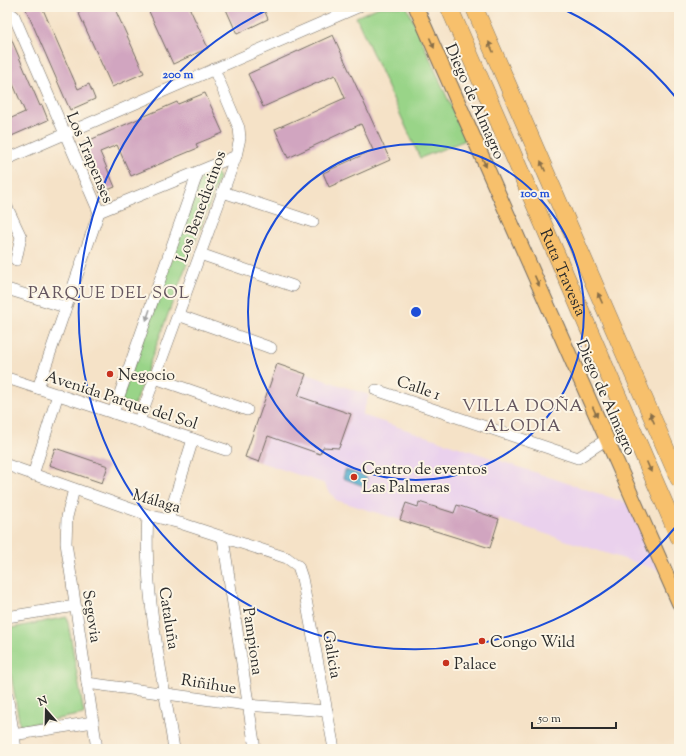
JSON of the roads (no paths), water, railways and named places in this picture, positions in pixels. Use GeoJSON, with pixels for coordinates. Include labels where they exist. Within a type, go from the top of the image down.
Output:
{"type":"FeatureCollection","features":[{"type":"Feature","properties":{"kind":"highway","name":"Ruta Travesía"},"geometry":{"type":"LineString","coordinates":[[449,7],[679,537]]}},
{"type":"Feature","properties":{"kind":"highway","name":"Ruta Travesía"},"geometry":{"type":"LineString","coordinates":[[474,7],[679,479]]}},
{"type":"Feature","properties":{"kind":"main road","name":"Diego de Almagro"},"geometry":{"type":"LineString","coordinates":[[416,7],[679,603]]}},
{"type":"Feature","properties":{"kind":"street"},"geometry":{"type":"LineString","coordinates":[[7,159],[358,7]]}},
{"type":"Feature","properties":{"kind":"street","name":"Los Trapenses"},"geometry":{"type":"LineString","coordinates":[[7,11],[14,16],[99,212],[38,388]]}},
{"type":"Feature","properties":{"kind":"street","name":"Los Benedictinos"},"geometry":{"type":"LineString","coordinates":[[139,421],[236,156],[240,138],[239,128],[214,69]]}},
{"type":"Feature","properties":{"kind":"street"},"geometry":{"type":"LineString","coordinates":[[99,212],[236,156]]}},
{"type":"Feature","properties":{"kind":"street"},"geometry":{"type":"LineString","coordinates":[[114,413],[198,172]]}},
{"type":"Feature","properties":{"kind":"street"},"geometry":{"type":"LineString","coordinates":[[223,192],[314,222]]}},
{"type":"Feature","properties":{"kind":"street"},"geometry":{"type":"LineString","coordinates":[[7,206],[21,237],[16,260]]}},
{"type":"Feature","properties":{"kind":"street"},"geometry":{"type":"LineString","coordinates":[[200,254],[293,286]]}},
{"type":"Feature","properties":{"kind":"street"},"geometry":{"type":"LineString","coordinates":[[7,289],[65,307]]}},
{"type":"Feature","properties":{"kind":"street"},"geometry":{"type":"LineString","coordinates":[[178,315],[271,348]]}},
{"type":"Feature","properties":{"kind":"street","name":"Avenida Parque del Sol"},"geometry":{"type":"LineString","coordinates":[[7,378],[226,450]]}},
{"type":"Feature","properties":{"kind":"street"},"geometry":{"type":"LineString","coordinates":[[155,378],[247,410]]}},
{"type":"Feature","properties":{"kind":"street","name":"Calle 1"},"geometry":{"type":"LineString","coordinates":[[376,390],[578,458],[607,439]]}},
{"type":"Feature","properties":{"kind":"street"},"geometry":{"type":"LineString","coordinates":[[33,475],[58,394]]}},
{"type":"Feature","properties":{"kind":"street"},"geometry":{"type":"LineString","coordinates":[[168,520],[193,439]]}},
{"type":"Feature","properties":{"kind":"street","name":"Málaga"},"geometry":{"type":"LineString","coordinates":[[7,465],[148,515],[287,558],[298,566]]}},
{"type":"Feature","properties":{"kind":"street","name":"Segovia"},"geometry":{"type":"LineString","coordinates":[[74,489],[67,517],[66,543],[97,749]]}},
{"type":"Feature","properties":{"kind":"street","name":"Cataluña"},"geometry":{"type":"LineString","coordinates":[[148,515],[146,536],[148,581],[174,749]]}},
{"type":"Feature","properties":{"kind":"street","name":"Pampiona"},"geometry":{"type":"LineString","coordinates":[[223,538],[247,705],[255,749]]}},
{"type":"Feature","properties":{"kind":"street","name":"Galicia"},"geometry":{"type":"LineString","coordinates":[[298,566],[302,578],[334,749]]}},
{"type":"Feature","properties":{"kind":"street"},"geometry":{"type":"LineString","coordinates":[[7,617],[75,606]]}},
{"type":"Feature","properties":{"kind":"street","name":"Riñihue"},"geometry":{"type":"LineString","coordinates":[[87,683],[247,705],[327,711]]}},
{"type":"Feature","properties":{"kind":"street"},"geometry":{"type":"LineString","coordinates":[[7,695],[16,749]]}},
{"type":"Feature","properties":{"kind":"street"},"geometry":{"type":"LineString","coordinates":[[13,734],[93,722]]}},
{"type":"Feature","properties":{"kind":"water","name":"Centro de eventos Las Palmeras"},"geometry":{"type":"Polygon","coordinates":[[[345,470],[365,476],[367,479],[366,484],[363,486],[343,478],[345,470]]]}},
{"type":"Feature","properties":{"kind":"place","name":"Negocio"},"geometry":{"type":"Point","coordinates":[110,374]}},
{"type":"Feature","properties":{"kind":"place","name":"Centro de eventos Las Palmeras"},"geometry":{"type":"Point","coordinates":[354,477]}},
{"type":"Feature","properties":{"kind":"place","name":"Congo Wild"},"geometry":{"type":"Point","coordinates":[482,641]}},
{"type":"Feature","properties":{"kind":"place","name":"Palace"},"geometry":{"type":"Point","coordinates":[446,663]}},
{"type":"Feature","properties":{"kind":"district","name":"PARQUE DEL SOL"},"geometry":{"type":"Point","coordinates":[109,292]}},
{"type":"Feature","properties":{"kind":"district","name":"VILLA DOÑA ALODIA"},"geometry":{"type":"Point","coordinates":[523,415]}}]}
